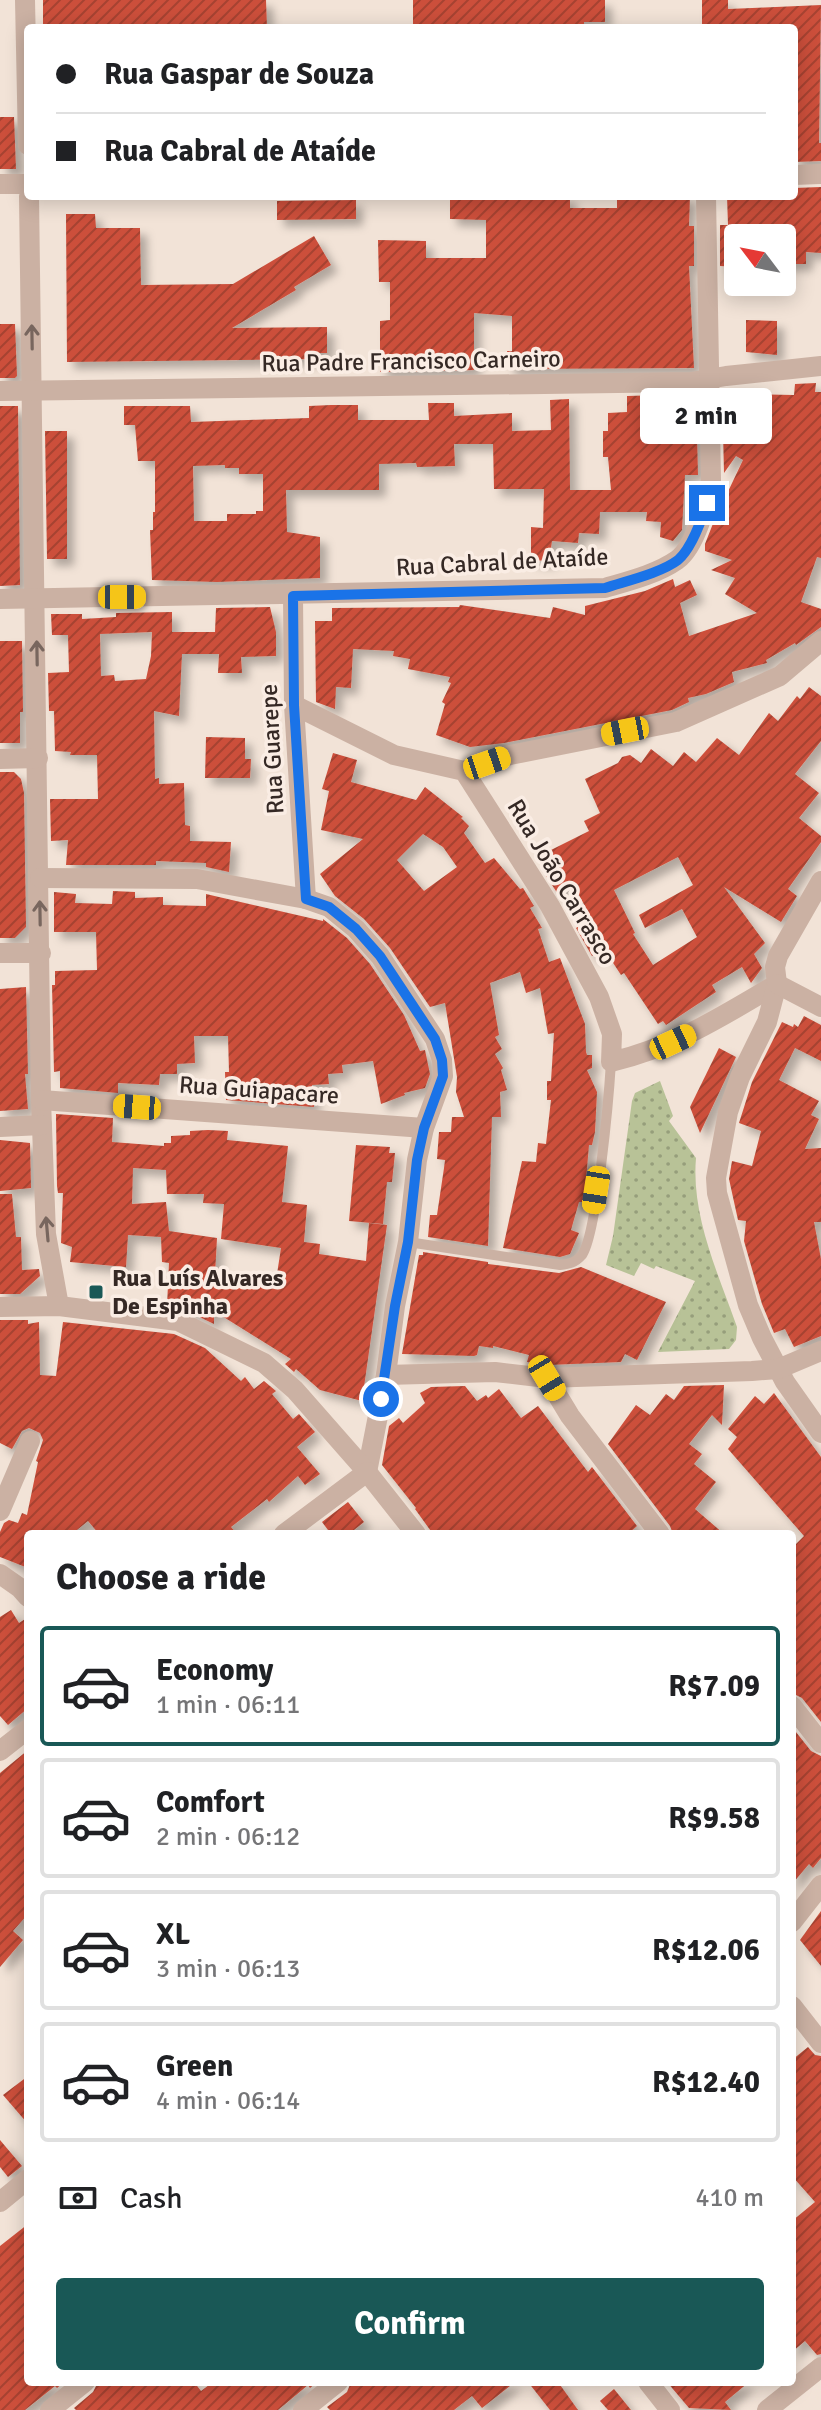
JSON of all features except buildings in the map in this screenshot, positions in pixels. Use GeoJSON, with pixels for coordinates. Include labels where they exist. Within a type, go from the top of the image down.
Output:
{"type":"FeatureCollection","features":[{"type":"Feature","properties":{"kind":"street"},"geometry":{"type":"LineString","coordinates":[[25,0],[25,24]]}},
{"type":"Feature","properties":{"kind":"street"},"geometry":{"type":"LineString","coordinates":[[798,175],[821,174]]}},
{"type":"Feature","properties":{"kind":"street"},"geometry":{"type":"LineString","coordinates":[[0,184],[24,184]]}},
{"type":"Feature","properties":{"kind":"street"},"geometry":{"type":"LineString","coordinates":[[29,200],[41,1100],[46,1234],[59,1306]]}},
{"type":"Feature","properties":{"kind":"street","name":"Rua Cabral de Ataíde"},"geometry":{"type":"LineString","coordinates":[[0,599],[605,588],[679,559],[699,527],[711,480],[706,200]]}},
{"type":"Feature","properties":{"kind":"street","name":"Rua Padre Francisco Carneiro"},"geometry":{"type":"LineString","coordinates":[[0,391],[534,386],[709,380],[821,366]]}},
{"type":"Feature","properties":{"kind":"street","name":"Rua Guarepe"},"geometry":{"type":"LineString","coordinates":[[293,596],[294,705],[306,899]]}},
{"type":"Feature","properties":{"kind":"street"},"geometry":{"type":"LineString","coordinates":[[294,705],[394,755],[464,771],[510,755],[676,722],[780,676],[821,641]]}},
{"type":"Feature","properties":{"kind":"street"},"geometry":{"type":"LineString","coordinates":[[0,759],[38,758]]}},
{"type":"Feature","properties":{"kind":"street","name":"Rua João Carrasco"},"geometry":{"type":"LineString","coordinates":[[464,771],[550,906],[599,997],[612,1034],[611,1062]]}},
{"type":"Feature","properties":{"kind":"street"},"geometry":{"type":"LineString","coordinates":[[40,878],[197,879],[306,899],[329,907],[356,929],[380,956],[435,1039],[442,1060],[443,1076],[424,1128],[417,1160],[408,1242],[367,1472],[289,1530]]}},
{"type":"Feature","properties":{"kind":"street"},"geometry":{"type":"LineString","coordinates":[[821,881],[778,956],[775,967],[777,984],[767,1022],[740,1077],[728,1112],[716,1178],[723,1219],[748,1305],[778,1369],[821,1433]]}},
{"type":"Feature","properties":{"kind":"street"},"geometry":{"type":"LineString","coordinates":[[0,953],[41,953]]}},
{"type":"Feature","properties":{"kind":"street"},"geometry":{"type":"LineString","coordinates":[[611,1062],[656,1050],[691,1034],[777,984]]}},
{"type":"Feature","properties":{"kind":"street"},"geometry":{"type":"LineString","coordinates":[[777,984],[821,1007]]}},
{"type":"Feature","properties":{"kind":"street","name":"Rua Guiapacare"},"geometry":{"type":"LineString","coordinates":[[41,1100],[424,1128]]}},
{"type":"Feature","properties":{"kind":"street"},"geometry":{"type":"LineString","coordinates":[[0,1127],[42,1125]]}},
{"type":"Feature","properties":{"kind":"street"},"geometry":{"type":"LineString","coordinates":[[0,1307],[59,1306],[178,1321],[230,1344],[264,1363],[295,1390],[413,1530]]}},
{"type":"Feature","properties":{"kind":"street"},"geometry":{"type":"LineString","coordinates":[[386,1375],[495,1372],[547,1378],[778,1369],[821,1351]]}},
{"type":"Feature","properties":{"kind":"street"},"geometry":{"type":"LineString","coordinates":[[547,1378],[570,1416],[657,1530]]}},
{"type":"Feature","properties":{"kind":"street"},"geometry":{"type":"LineString","coordinates":[[0,1511],[30,1441]]}},
{"type":"Feature","properties":{"kind":"street"},"geometry":{"type":"LineString","coordinates":[[0,1574],[24,1594]]}},
{"type":"Feature","properties":{"kind":"street"},"geometry":{"type":"LineString","coordinates":[[796,1711],[821,1743]]}},
{"type":"Feature","properties":{"kind":"street"},"geometry":{"type":"LineString","coordinates":[[0,1751],[24,1732]]}},
{"type":"Feature","properties":{"kind":"street"},"geometry":{"type":"LineString","coordinates":[[796,1917],[821,1885]]}},
{"type":"Feature","properties":{"kind":"street"},"geometry":{"type":"LineString","coordinates":[[796,2011],[821,2043]]}},
{"type":"Feature","properties":{"kind":"street"},"geometry":{"type":"LineString","coordinates":[[0,2202],[24,2182]]}},
{"type":"Feature","properties":{"kind":"street"},"geometry":{"type":"LineString","coordinates":[[767,2410],[821,2367]]}},
{"type":"Feature","properties":{"kind":"street"},"geometry":{"type":"LineString","coordinates":[[50,2410],[80,2386]]}},
{"type":"Feature","properties":{"kind":"street"},"geometry":{"type":"LineString","coordinates":[[303,2410],[333,2386]]}},
{"type":"Feature","properties":{"kind":"street"},"geometry":{"type":"LineString","coordinates":[[651,2386],[670,2410]]}},
{"type":"Feature","properties":{"kind":"lane"},"geometry":{"type":"LineString","coordinates":[[408,1242],[560,1265],[572,1264],[582,1255],[588,1242],[611,1062]]}},
{"type":"Feature","properties":{"kind":"green space"},"geometry":{"type":"Polygon","coordinates":[[[660,1081],[673,1116],[669,1121],[696,1158],[702,1223],[737,1327],[736,1340],[729,1349],[658,1352],[695,1281],[641,1263],[634,1276],[606,1265],[632,1101],[635,1093],[660,1081]]]}},
{"type":"Feature","properties":{"kind":"place","name":"Rua Luís Alvares De Espinha"},"geometry":{"type":"Point","coordinates":[96,1292]}},
{"type":"Feature","properties":{"kind":"route"},"geometry":{"type":"LineString","coordinates":[[381,1399],[408,1242],[417,1160],[424,1128],[443,1076],[442,1060],[435,1039],[380,956],[356,929],[329,907],[306,899],[294,705],[293,596],[605,588],[679,559],[699,527],[707,503]]}}]}
